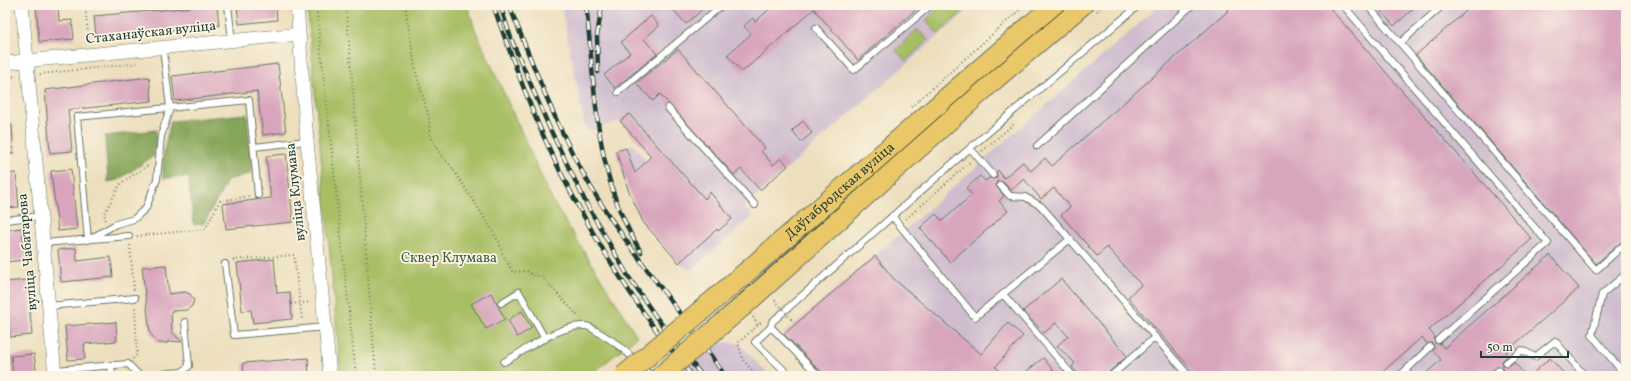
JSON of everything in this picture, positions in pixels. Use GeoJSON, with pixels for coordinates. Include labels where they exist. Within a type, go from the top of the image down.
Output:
{"type":"FeatureCollection","features":[{"type":"Feature","properties":{"kind":"main road","name":"Даўгабродская вуліца"},"geometry":{"type":"LineString","coordinates":[[624,376],[728,288],[1054,5]]}},
{"type":"Feature","properties":{"kind":"main road","name":"Даўгабродская вуліца"},"geometry":{"type":"LineString","coordinates":[[661,376],[746,310],[996,78],[1082,5]]}},
{"type":"Feature","properties":{"kind":"street","name":"вуліца Чабатарова"},"geometry":{"type":"LineString","coordinates":[[22,5],[55,373]]}},
{"type":"Feature","properties":{"kind":"street","name":"вуліца Клумава"},"geometry":{"type":"LineString","coordinates":[[297,5],[307,142],[330,376]]}},
{"type":"Feature","properties":{"kind":"street","name":"Стаханаўская вуліца"},"geometry":{"type":"LineString","coordinates":[[5,63],[299,34]]}},
{"type":"Feature","properties":{"kind":"lane"},"geometry":{"type":"LineString","coordinates":[[228,5],[232,41]]}},
{"type":"Feature","properties":{"kind":"lane"},"geometry":{"type":"LineString","coordinates":[[618,92],[722,5]]}},
{"type":"Feature","properties":{"kind":"lane"},"geometry":{"type":"LineString","coordinates":[[816,28],[854,70],[931,5]]}},
{"type":"Feature","properties":{"kind":"lane"},"geometry":{"type":"LineString","coordinates":[[790,376],[755,342],[771,327],[772,322],[970,148],[1139,5]]}},
{"type":"Feature","properties":{"kind":"lane"},"geometry":{"type":"LineString","coordinates":[[1037,146],[1192,5]]}},
{"type":"Feature","properties":{"kind":"lane"},"geometry":{"type":"LineString","coordinates":[[1343,5],[1548,243],[1438,340]]}},
{"type":"Feature","properties":{"kind":"lane"},"geometry":{"type":"LineString","coordinates":[[1367,5],[1596,270],[1626,243]]}},
{"type":"Feature","properties":{"kind":"lane"},"geometry":{"type":"LineString","coordinates":[[1400,43],[1443,5]]}},
{"type":"Feature","properties":{"kind":"lane"},"geometry":{"type":"LineString","coordinates":[[88,240],[108,228],[134,218],[146,208],[157,179],[161,136],[170,108],[164,48]]}},
{"type":"Feature","properties":{"kind":"lane"},"geometry":{"type":"LineString","coordinates":[[88,240],[77,117],[249,100],[258,195]]}},
{"type":"Feature","properties":{"kind":"lane"},"geometry":{"type":"LineString","coordinates":[[668,108],[755,205]]}},
{"type":"Feature","properties":{"kind":"lane"},"geometry":{"type":"LineString","coordinates":[[254,147],[307,142]]}},
{"type":"Feature","properties":{"kind":"lane"},"geometry":{"type":"LineString","coordinates":[[970,148],[993,175]]}},
{"type":"Feature","properties":{"kind":"lane"},"geometry":{"type":"LineString","coordinates":[[1000,185],[1010,196],[1024,198],[1041,206],[1189,376]]}},
{"type":"Feature","properties":{"kind":"lane"},"geometry":{"type":"LineString","coordinates":[[5,220],[41,216]]}},
{"type":"Feature","properties":{"kind":"lane"},"geometry":{"type":"LineString","coordinates":[[892,216],[975,317],[1070,239]]}},
{"type":"Feature","properties":{"kind":"lane"},"geometry":{"type":"LineString","coordinates":[[43,243],[129,236]]}},
{"type":"Feature","properties":{"kind":"lane"},"geometry":{"type":"LineString","coordinates":[[225,264],[234,335],[326,327]]}},
{"type":"Feature","properties":{"kind":"lane"},"geometry":{"type":"LineString","coordinates":[[1626,274],[1602,294],[1592,335],[1626,376]]}},
{"type":"Feature","properties":{"kind":"lane"},"geometry":{"type":"LineString","coordinates":[[501,303],[519,292],[545,339]]}},
{"type":"Feature","properties":{"kind":"lane"},"geometry":{"type":"LineString","coordinates":[[1003,294],[1073,376]]}},
{"type":"Feature","properties":{"kind":"lane"},"geometry":{"type":"LineString","coordinates":[[48,306],[135,298]]}},
{"type":"Feature","properties":{"kind":"lane"},"geometry":{"type":"LineString","coordinates":[[55,373],[128,364],[140,376],[182,372],[189,366],[185,322]]}},
{"type":"Feature","properties":{"kind":"lane"},"geometry":{"type":"LineString","coordinates":[[504,362],[567,328],[586,326],[620,345],[651,376]]}},
{"type":"Feature","properties":{"kind":"lane"},"geometry":{"type":"LineString","coordinates":[[771,327],[819,376]]}},
{"type":"Feature","properties":{"kind":"lane"},"geometry":{"type":"LineString","coordinates":[[1111,376],[1155,337]]}},
{"type":"Feature","properties":{"kind":"lane"},"geometry":{"type":"LineString","coordinates":[[1506,363],[1522,350],[1536,357],[1555,341],[1584,376]]}},
{"type":"Feature","properties":{"kind":"lane"},"geometry":{"type":"LineString","coordinates":[[1400,376],[1430,347]]}},
{"type":"Feature","properties":{"kind":"lane"},"geometry":{"type":"LineString","coordinates":[[111,366],[112,376]]}},
{"type":"Feature","properties":{"kind":"lane"},"geometry":{"type":"LineString","coordinates":[[1492,376],[1499,370]]}},
{"type":"Feature","properties":{"kind":"path"},"geometry":{"type":"LineString","coordinates":[[85,5],[88,43]]}},
{"type":"Feature","properties":{"kind":"path"},"geometry":{"type":"LineString","coordinates":[[316,5],[356,376]]}},
{"type":"Feature","properties":{"kind":"path"},"geometry":{"type":"LineString","coordinates":[[346,5],[376,376]]}},
{"type":"Feature","properties":{"kind":"path"},"geometry":{"type":"LineString","coordinates":[[405,5],[416,73],[429,117],[430,137],[441,156],[450,165],[479,209],[513,272],[527,271],[532,275],[541,276],[586,326]]}},
{"type":"Feature","properties":{"kind":"path"},"geometry":{"type":"LineString","coordinates":[[108,228],[104,214],[121,183],[159,158]]}},
{"type":"Feature","properties":{"kind":"path"},"geometry":{"type":"LineString","coordinates":[[129,236],[154,235],[205,229],[220,201],[258,195]]}},
{"type":"Feature","properties":{"kind":"path"},"geometry":{"type":"LineString","coordinates":[[233,260],[294,255],[303,329]]}},
{"type":"Feature","properties":{"kind":"path"},"geometry":{"type":"LineString","coordinates":[[775,300],[796,324]]}},
{"type":"Feature","properties":{"kind":"path"},"geometry":{"type":"LineString","coordinates":[[291,304],[312,302]]}},
{"type":"Feature","properties":{"kind":"path"},"geometry":{"type":"LineString","coordinates":[[746,310],[758,325]]}},
{"type":"Feature","properties":{"kind":"path"},"geometry":{"type":"LineString","coordinates":[[757,376],[743,360],[738,343],[770,315],[776,316],[777,318]]}},
{"type":"Feature","properties":{"kind":"shaded area"},"geometry":{"type":"Polygon","coordinates":[[[561,5],[974,5],[744,207],[753,216],[690,271],[679,263],[643,223],[628,189],[616,151],[633,144],[646,161],[677,210],[704,241],[718,230],[620,121],[586,132],[561,5]]]}},
{"type":"Feature","properties":{"kind":"shaded area"},"geometry":{"type":"Polygon","coordinates":[[[1160,5],[1626,5],[1626,376],[827,376],[809,361],[812,359],[807,353],[802,355],[783,334],[875,256],[1160,5]]]}},
{"type":"Feature","properties":{"kind":"shaded area"},"geometry":{"type":"Polygon","coordinates":[[[717,341],[740,344],[770,376],[678,376],[717,341]]]}},
{"type":"Feature","properties":{"kind":"green space","name":"Сквер Клумава"},"geometry":{"type":"Polygon","coordinates":[[[307,5],[467,5],[475,29],[553,202],[637,336],[590,376],[341,376],[307,5]]]}},
{"type":"Feature","properties":{"kind":"green space"},"geometry":{"type":"Polygon","coordinates":[[[942,5],[966,5],[968,7],[938,34],[926,20],[942,5]]]}},
{"type":"Feature","properties":{"kind":"green space"},"geometry":{"type":"Polygon","coordinates":[[[917,29],[928,40],[906,61],[896,50],[917,29]]]}},
{"type":"Feature","properties":{"kind":"green space"},"geometry":{"type":"Polygon","coordinates":[[[247,114],[252,173],[228,180],[204,223],[194,225],[188,177],[163,178],[163,155],[171,121],[247,114]]]}},
{"type":"Feature","properties":{"kind":"green space"},"geometry":{"type":"Polygon","coordinates":[[[156,130],[155,155],[118,180],[108,182],[105,136],[156,130]]]}},
{"type":"Feature","properties":{"kind":"building"},"geometry":{"type":"Polygon","coordinates":[[[36,5],[58,5],[59,21],[72,20],[74,39],[39,42],[36,5]]]}},
{"type":"Feature","properties":{"kind":"building"},"geometry":{"type":"Polygon","coordinates":[[[217,5],[219,26],[96,37],[94,16],[217,5]]]}},
{"type":"Feature","properties":{"kind":"building"},"geometry":{"type":"Polygon","coordinates":[[[237,5],[276,5],[277,20],[239,24],[237,5]]]}},
{"type":"Feature","properties":{"kind":"building"},"geometry":{"type":"Polygon","coordinates":[[[669,5],[707,5],[686,24],[669,5]]]}},
{"type":"Feature","properties":{"kind":"building"},"geometry":{"type":"Polygon","coordinates":[[[774,5],[921,5],[858,60],[814,9],[742,72],[727,55],[751,34],[744,26],[753,18],[755,22],[774,5]]]}},
{"type":"Feature","properties":{"kind":"building"},"geometry":{"type":"Polygon","coordinates":[[[1224,5],[1327,5],[1532,239],[1429,330],[1435,337],[1435,343],[1441,344],[1444,348],[1550,255],[1579,288],[1506,352],[1508,355],[1502,361],[1503,366],[1507,367],[1514,362],[1526,376],[1499,376],[1503,370],[1502,367],[1499,366],[1489,373],[1488,376],[1423,376],[1441,360],[1433,350],[1433,344],[1427,344],[1422,337],[1378,376],[1197,376],[1128,297],[1141,285],[1107,247],[1097,256],[1061,215],[1070,207],[1054,188],[1041,199],[1024,179],[1011,190],[1003,182],[997,181],[996,186],[1004,196],[999,201],[1008,211],[950,262],[920,228],[936,214],[942,221],[972,195],[966,188],[980,176],[985,181],[989,178],[994,179],[997,177],[996,172],[998,170],[1004,178],[1023,162],[1031,171],[1045,158],[1052,166],[1229,10],[1224,5]]]}},
{"type":"Feature","properties":{"kind":"building"},"geometry":{"type":"Polygon","coordinates":[[[1376,5],[1417,5],[1394,26],[1376,5]]]}},
{"type":"Feature","properties":{"kind":"building"},"geometry":{"type":"Polygon","coordinates":[[[1473,5],[1626,5],[1626,238],[1596,264],[1416,55],[1473,5]]]}},
{"type":"Feature","properties":{"kind":"building"},"geometry":{"type":"Polygon","coordinates":[[[651,16],[659,26],[644,39],[657,54],[615,88],[604,75],[630,53],[621,42],[651,16]]]}},
{"type":"Feature","properties":{"kind":"building"},"geometry":{"type":"Polygon","coordinates":[[[678,49],[765,148],[761,151],[773,165],[781,158],[788,166],[760,190],[741,169],[734,175],[660,94],[653,101],[636,83],[678,49]]]}},
{"type":"Feature","properties":{"kind":"building"},"geometry":{"type":"Polygon","coordinates":[[[278,64],[286,132],[263,135],[257,91],[175,101],[172,76],[278,64]]]}},
{"type":"Feature","properties":{"kind":"building"},"geometry":{"type":"Polygon","coordinates":[[[149,77],[152,101],[68,110],[72,151],[50,153],[45,90],[149,77]]]}},
{"type":"Feature","properties":{"kind":"building"},"geometry":{"type":"Polygon","coordinates":[[[629,114],[705,199],[710,192],[732,219],[718,231],[717,229],[679,263],[643,222],[628,189],[616,151],[626,148],[635,173],[651,156],[620,121],[629,114]]]}},
{"type":"Feature","properties":{"kind":"building"},"geometry":{"type":"Polygon","coordinates":[[[803,121],[812,133],[801,142],[792,131],[803,121]]]}},
{"type":"Feature","properties":{"kind":"building"},"geometry":{"type":"Polygon","coordinates":[[[5,125],[12,125],[14,153],[5,154],[5,125]]]}},
{"type":"Feature","properties":{"kind":"building"},"geometry":{"type":"Polygon","coordinates":[[[286,154],[293,222],[226,229],[223,204],[271,198],[266,156],[286,154]]]}},
{"type":"Feature","properties":{"kind":"building"},"geometry":{"type":"Polygon","coordinates":[[[71,169],[77,229],[58,231],[51,171],[71,169]]]}},
{"type":"Feature","properties":{"kind":"building"},"geometry":{"type":"Polygon","coordinates":[[[16,173],[19,207],[5,208],[5,174],[16,173]]]}},
{"type":"Feature","properties":{"kind":"building"},"geometry":{"type":"Polygon","coordinates":[[[22,228],[25,260],[6,262],[5,230],[22,228]]]}},
{"type":"Feature","properties":{"kind":"building"},"geometry":{"type":"Polygon","coordinates":[[[76,248],[77,261],[111,257],[113,277],[61,282],[58,250],[76,248]]]}},
{"type":"Feature","properties":{"kind":"building"},"geometry":{"type":"Polygon","coordinates":[[[875,256],[894,279],[981,354],[1008,323],[1023,336],[995,367],[1006,376],[827,376],[816,367],[784,334],[875,256]]]}},
{"type":"Feature","properties":{"kind":"building"},"geometry":{"type":"Polygon","coordinates":[[[274,259],[277,293],[290,292],[292,319],[253,323],[251,310],[242,311],[237,263],[274,259]]]}},
{"type":"Feature","properties":{"kind":"building"},"geometry":{"type":"Polygon","coordinates":[[[166,265],[169,294],[185,292],[190,294],[194,300],[192,306],[187,310],[171,311],[172,332],[182,342],[168,341],[168,343],[158,343],[150,333],[142,267],[166,265]]]}},
{"type":"Feature","properties":{"kind":"building"},"geometry":{"type":"Polygon","coordinates":[[[1061,279],[1127,356],[1108,373],[1107,376],[1080,376],[1072,367],[1075,363],[1057,346],[1068,336],[1056,323],[1044,333],[1023,311],[1061,279]]]}},
{"type":"Feature","properties":{"kind":"building"},"geometry":{"type":"Polygon","coordinates":[[[27,280],[32,335],[10,337],[5,282],[27,280]]]}},
{"type":"Feature","properties":{"kind":"building"},"geometry":{"type":"Polygon","coordinates":[[[491,293],[505,319],[486,329],[471,304],[491,293]]]}},
{"type":"Feature","properties":{"kind":"building"},"geometry":{"type":"Polygon","coordinates":[[[522,311],[532,328],[517,337],[508,320],[522,311]]]}},
{"type":"Feature","properties":{"kind":"building"},"geometry":{"type":"Polygon","coordinates":[[[116,322],[117,341],[84,344],[85,359],[68,360],[65,326],[116,322]]]}},
{"type":"Feature","properties":{"kind":"building"},"geometry":{"type":"Polygon","coordinates":[[[34,354],[37,376],[13,376],[11,356],[34,354]]]}},
{"type":"Feature","properties":{"kind":"building"},"geometry":{"type":"Polygon","coordinates":[[[308,358],[309,376],[244,376],[243,363],[308,358]]]}},
{"type":"Feature","properties":{"kind":"building"},"geometry":{"type":"Polygon","coordinates":[[[1043,358],[1058,376],[1021,376],[1043,358]]]}},
{"type":"Feature","properties":{"kind":"building"},"geometry":{"type":"Polygon","coordinates":[[[1550,358],[1566,376],[1530,376],[1550,358]]]}},
{"type":"Feature","properties":{"kind":"tram line"},"geometry":{"type":"LineString","coordinates":[[646,376],[962,97],[1069,5]]}},
{"type":"Feature","properties":{"kind":"railway"},"geometry":{"type":"LineString","coordinates":[[493,5],[536,119],[554,159],[592,232],[621,279],[656,330],[692,376]]}},
{"type":"Feature","properties":{"kind":"railway"},"geometry":{"type":"LineString","coordinates":[[500,5],[512,41],[550,129],[586,203],[628,276],[656,317],[702,376]]}},
{"type":"Feature","properties":{"kind":"railway"},"geometry":{"type":"LineString","coordinates":[[509,5],[553,113],[593,191],[623,236],[725,376]]}},
{"type":"Feature","properties":{"kind":"railway"},"geometry":{"type":"LineString","coordinates":[[586,5],[596,110],[605,161],[611,186],[620,211],[641,252]]}},
{"type":"Feature","properties":{"kind":"railway"},"geometry":{"type":"LineString","coordinates":[[598,72],[597,36],[602,5]]}}]}
